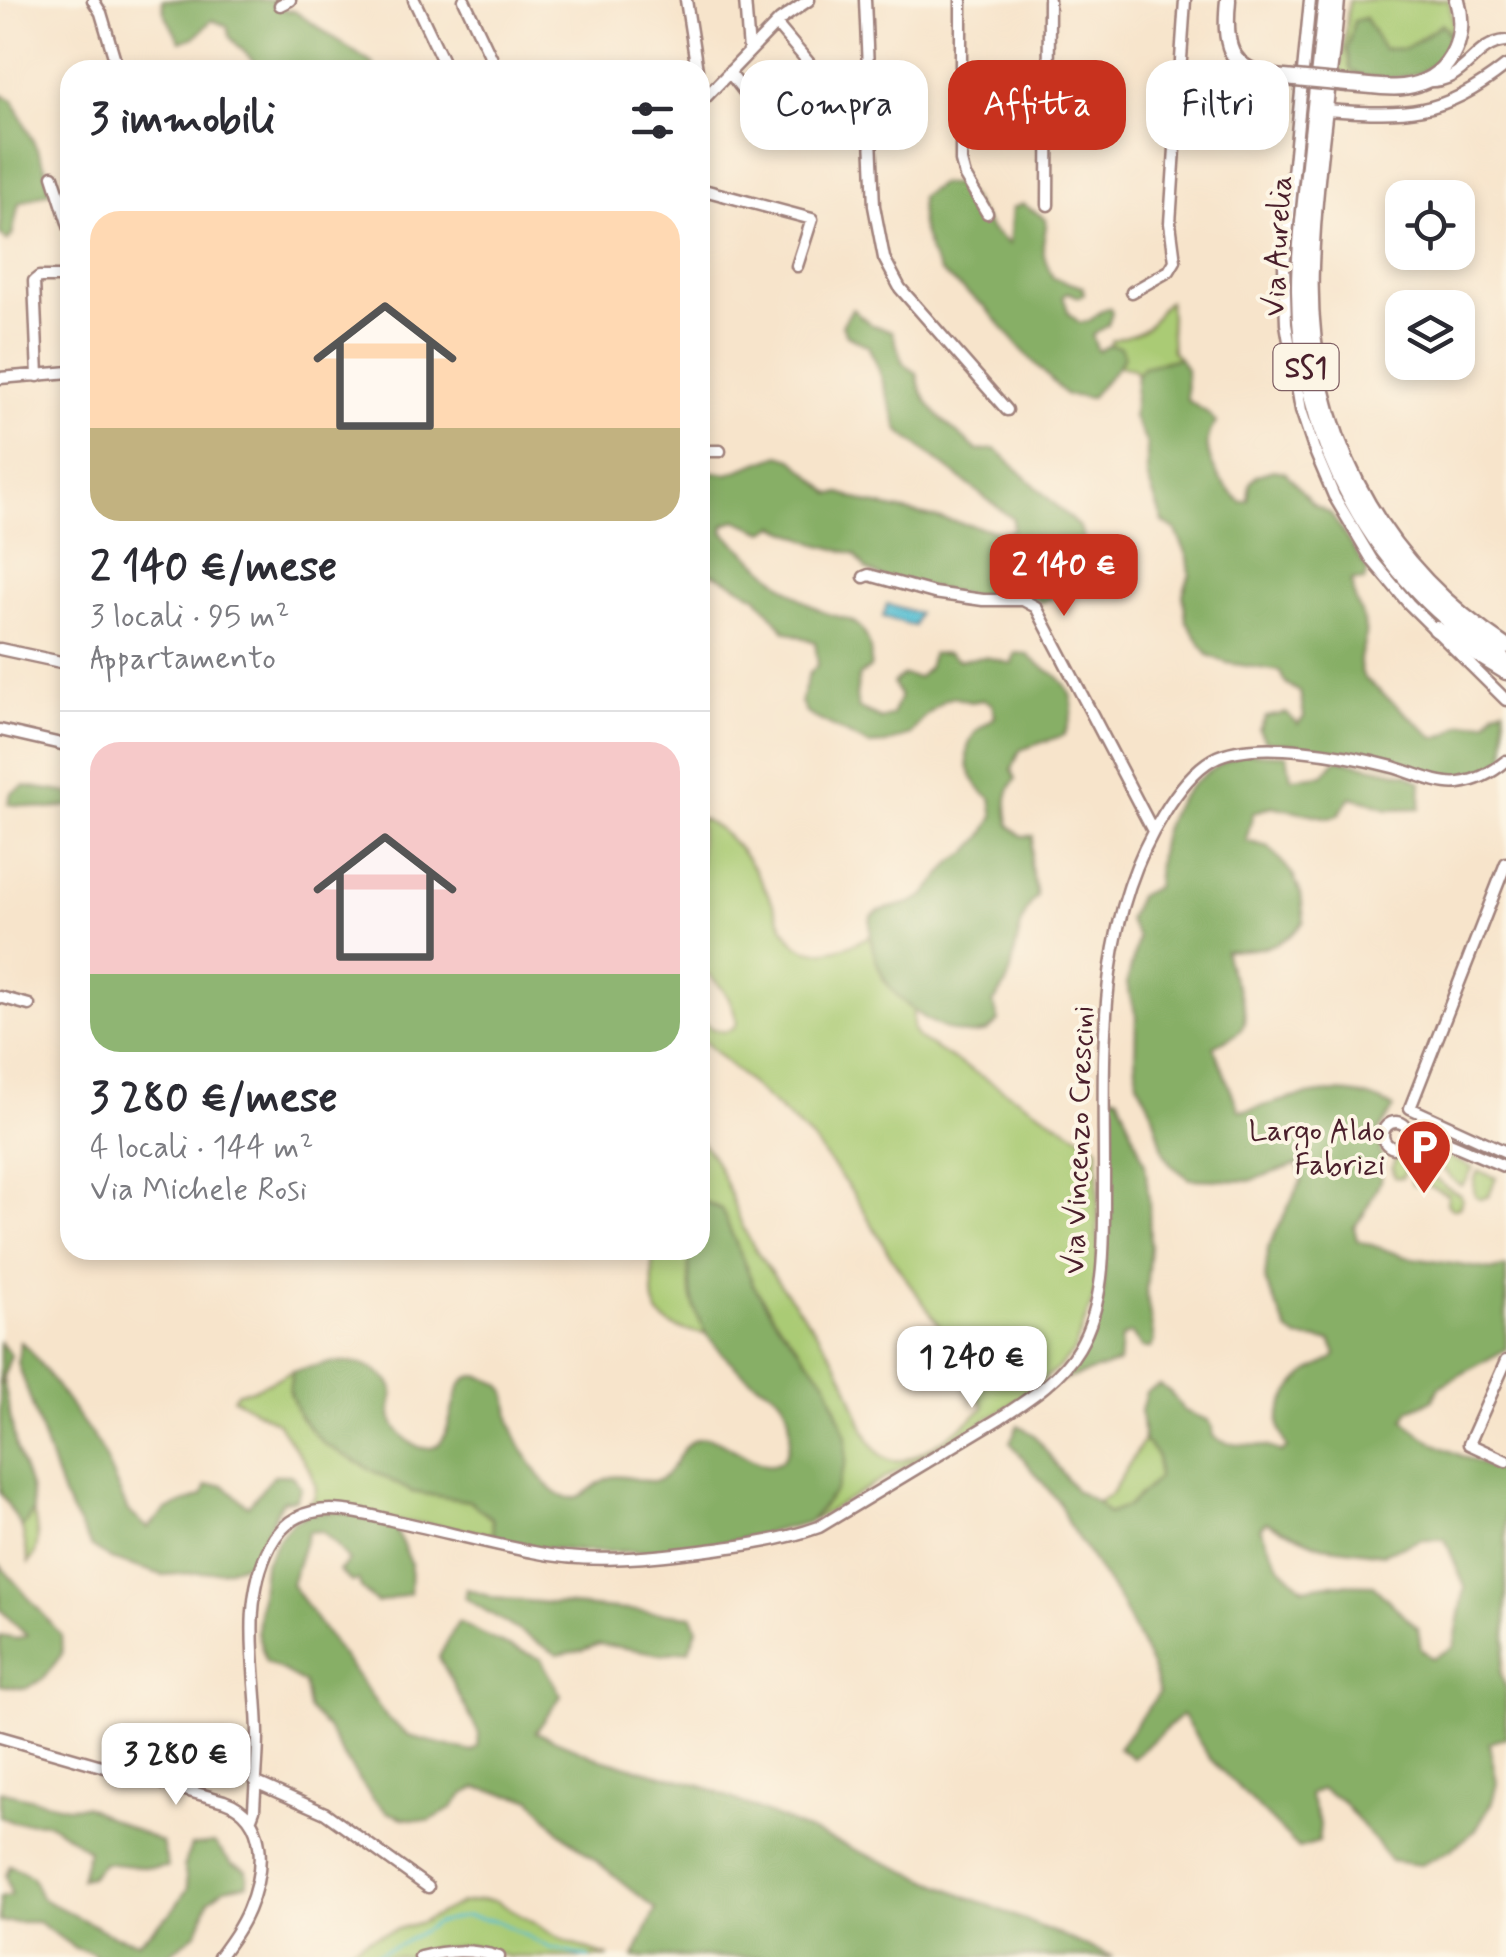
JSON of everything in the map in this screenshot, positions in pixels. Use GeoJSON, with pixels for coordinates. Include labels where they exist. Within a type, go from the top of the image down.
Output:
{"type":"FeatureCollection","features":[{"type":"Feature","properties":{"kind":"highway"},"geometry":{"type":"LineString","coordinates":[[1228,0],[1228,44],[1248,70],[1274,77],[1400,87],[1423,81],[1446,65],[1457,48],[1461,20],[1457,0]]}},
{"type":"Feature","properties":{"kind":"highway","name":"Via Aurelia"},"geometry":{"type":"LineString","coordinates":[[1326,0],[1298,286],[1302,340],[1314,402],[1345,488],[1388,558],[1451,624],[1506,662]]}},
{"type":"Feature","properties":{"kind":"highway","name":"Via Aurelia"},"geometry":{"type":"LineString","coordinates":[[1341,0],[1335,19],[1311,266],[1316,357],[1331,423],[1360,490],[1397,549],[1446,602],[1506,647]]}},
{"type":"Feature","properties":{"kind":"highway"},"geometry":{"type":"LineString","coordinates":[[1436,629],[1506,672]]}},
{"type":"Feature","properties":{"kind":"street"},"geometry":{"type":"LineString","coordinates":[[92,0],[101,13],[115,60]]}},
{"type":"Feature","properties":{"kind":"street"},"geometry":{"type":"LineString","coordinates":[[414,0],[442,60]]}},
{"type":"Feature","properties":{"kind":"street"},"geometry":{"type":"LineString","coordinates":[[464,0],[492,60]]}},
{"type":"Feature","properties":{"kind":"street"},"geometry":{"type":"LineString","coordinates":[[686,0],[695,60]]}},
{"type":"Feature","properties":{"kind":"street"},"geometry":{"type":"LineString","coordinates":[[745,0],[749,52]]}},
{"type":"Feature","properties":{"kind":"street"},"geometry":{"type":"LineString","coordinates":[[710,93],[776,24],[809,0]]}},
{"type":"Feature","properties":{"kind":"street"},"geometry":{"type":"LineString","coordinates":[[865,0],[874,206],[884,258],[900,288],[1007,410]]}},
{"type":"Feature","properties":{"kind":"street"},"geometry":{"type":"LineString","coordinates":[[961,0],[961,161],[986,213]]}},
{"type":"Feature","properties":{"kind":"street"},"geometry":{"type":"LineString","coordinates":[[1048,205],[1049,0]]}},
{"type":"Feature","properties":{"kind":"street"},"geometry":{"type":"LineString","coordinates":[[1132,292],[1167,272],[1175,261],[1170,223],[1185,0]]}},
{"type":"Feature","properties":{"kind":"street"},"geometry":{"type":"LineString","coordinates":[[1310,0],[1284,266],[1286,324],[1301,410],[1314,449],[1352,530],[1396,590],[1506,700]]}},
{"type":"Feature","properties":{"kind":"street"},"geometry":{"type":"LineString","coordinates":[[776,24],[806,60]]}},
{"type":"Feature","properties":{"kind":"street"},"geometry":{"type":"LineString","coordinates":[[1423,81],[1450,78],[1493,44],[1506,41]]}},
{"type":"Feature","properties":{"kind":"street"},"geometry":{"type":"LineString","coordinates":[[1325,110],[1423,110],[1465,94],[1506,66]]}},
{"type":"Feature","properties":{"kind":"street"},"geometry":{"type":"LineString","coordinates":[[730,72],[740,85]]}},
{"type":"Feature","properties":{"kind":"street"},"geometry":{"type":"LineString","coordinates":[[53,176],[60,198]]}},
{"type":"Feature","properties":{"kind":"street"},"geometry":{"type":"LineString","coordinates":[[710,191],[812,219],[797,266]]}},
{"type":"Feature","properties":{"kind":"street"},"geometry":{"type":"LineString","coordinates":[[38,376],[34,282],[39,277],[60,277]]}},
{"type":"Feature","properties":{"kind":"street"},"geometry":{"type":"LineString","coordinates":[[0,378],[60,373]]}},
{"type":"Feature","properties":{"kind":"street"},"geometry":{"type":"LineString","coordinates":[[710,451],[720,451]]}},
{"type":"Feature","properties":{"kind":"street"},"geometry":{"type":"LineString","coordinates":[[864,577],[982,600],[1023,600],[1036,607],[1153,832]]}},
{"type":"Feature","properties":{"kind":"street"},"geometry":{"type":"LineString","coordinates":[[0,649],[60,662]]}},
{"type":"Feature","properties":{"kind":"street"},"geometry":{"type":"LineString","coordinates":[[0,730],[60,744]]}},
{"type":"Feature","properties":{"kind":"street","name":"Via Vincenzo Crescini"},"geometry":{"type":"LineString","coordinates":[[220,1957],[243,1921],[256,1885],[259,1846],[250,1818],[254,1810],[258,1732],[255,1590],[272,1541],[284,1526],[295,1518],[322,1510],[353,1512],[574,1558],[648,1557],[761,1542],[819,1527],[1013,1409],[1066,1368],[1087,1333],[1096,1302],[1102,1264],[1105,1027],[1116,927],[1134,873],[1177,794],[1202,767],[1234,752],[1350,756],[1452,784],[1481,776],[1506,760]]}},
{"type":"Feature","properties":{"kind":"street"},"geometry":{"type":"LineString","coordinates":[[1402,1122],[1506,863]]}},
{"type":"Feature","properties":{"kind":"street"},"geometry":{"type":"LineString","coordinates":[[0,997],[29,1005]]}},
{"type":"Feature","properties":{"kind":"street"},"geometry":{"type":"LineString","coordinates":[[1410,1108],[1506,1152]]}},
{"type":"Feature","properties":{"kind":"street"},"geometry":{"type":"LineString","coordinates":[[1409,1139],[1402,1122],[1386,1125],[1383,1131],[1388,1146],[1396,1148],[1409,1139],[1428,1136],[1506,1168]]}},
{"type":"Feature","properties":{"kind":"street"},"geometry":{"type":"LineString","coordinates":[[1506,1361],[1469,1444],[1506,1461]]}},
{"type":"Feature","properties":{"kind":"street"},"geometry":{"type":"LineString","coordinates":[[0,1737],[224,1801],[242,1808],[250,1818]]}},
{"type":"Feature","properties":{"kind":"street"},"geometry":{"type":"LineString","coordinates":[[255,1782],[324,1813],[428,1887]]}},
{"type":"Feature","properties":{"kind":"street"},"geometry":{"type":"LineString","coordinates":[[420,1957],[456,1950],[499,1957]]}},
{"type":"Feature","properties":{"kind":"green space"},"geometry":{"type":"Polygon","coordinates":[[[162,0],[276,0],[284,10],[294,11],[367,60],[252,60],[230,37],[227,26],[212,20],[195,37],[180,42],[162,0]]]}},
{"type":"Feature","properties":{"kind":"green space"},"geometry":{"type":"Polygon","coordinates":[[[1349,0],[1449,0],[1453,20],[1450,41],[1442,24],[1405,49],[1383,49],[1365,18],[1354,72],[1380,78],[1340,75],[1349,0]]]}},
{"type":"Feature","properties":{"kind":"green space"},"geometry":{"type":"Polygon","coordinates":[[[1365,18],[1383,49],[1405,49],[1442,24],[1448,45],[1434,64],[1420,72],[1389,78],[1364,75],[1350,69],[1347,50],[1354,21],[1365,18]]]}},
{"type":"Feature","properties":{"kind":"green space"},"geometry":{"type":"Polygon","coordinates":[[[0,94],[13,100],[45,166],[50,192],[19,203],[12,236],[7,241],[0,234],[0,94]]]}},
{"type":"Feature","properties":{"kind":"green space"},"geometry":{"type":"Polygon","coordinates":[[[939,184],[957,184],[991,230],[1009,244],[1012,208],[1023,204],[1046,219],[1043,248],[1053,278],[1083,287],[1084,294],[1079,297],[1068,292],[1063,296],[1069,314],[1080,323],[1110,308],[1108,325],[1092,336],[1098,351],[1110,345],[1120,347],[1124,356],[1090,398],[1066,395],[985,307],[940,272],[921,225],[920,197],[939,184]]]}},
{"type":"Feature","properties":{"kind":"green space"},"geometry":{"type":"Polygon","coordinates":[[[1169,301],[1172,351],[1179,358],[1143,367],[1137,375],[1133,369],[1119,366],[1124,356],[1120,348],[1110,345],[1112,340],[1146,328],[1169,301]]]}},
{"type":"Feature","properties":{"kind":"green space"},"geometry":{"type":"Polygon","coordinates":[[[852,309],[872,325],[892,331],[903,363],[917,374],[925,398],[940,417],[978,451],[996,449],[1080,528],[1085,543],[1078,569],[1082,582],[1077,588],[1041,602],[1030,596],[973,597],[884,578],[866,569],[855,554],[817,544],[775,526],[765,532],[736,520],[724,525],[723,532],[797,596],[863,631],[871,663],[859,676],[858,708],[881,719],[892,715],[900,697],[893,683],[903,675],[918,678],[928,668],[932,654],[947,653],[958,660],[986,657],[1012,664],[1015,653],[1027,654],[1067,687],[1072,710],[1064,735],[1020,750],[1012,770],[1016,779],[1008,796],[1009,825],[1022,836],[1033,836],[1030,863],[1037,896],[1022,923],[1009,978],[993,1003],[999,1021],[987,1031],[974,1034],[943,1028],[901,999],[876,961],[870,924],[871,916],[879,911],[924,896],[953,861],[982,837],[994,817],[991,798],[978,786],[967,760],[975,733],[995,717],[992,704],[954,697],[944,700],[910,735],[869,745],[806,713],[801,702],[809,674],[818,665],[815,642],[785,631],[757,597],[710,572],[710,471],[728,474],[780,455],[793,459],[831,494],[841,493],[868,503],[1002,532],[1013,530],[1013,519],[899,431],[868,346],[847,335],[842,325],[852,309]]]}},
{"type":"Feature","properties":{"kind":"green space"},"geometry":{"type":"Polygon","coordinates":[[[1179,358],[1186,369],[1187,400],[1216,423],[1210,433],[1209,455],[1226,487],[1242,502],[1248,500],[1250,483],[1257,475],[1273,470],[1285,472],[1313,504],[1330,513],[1368,571],[1364,581],[1352,580],[1365,629],[1360,657],[1364,678],[1435,738],[1462,724],[1487,721],[1495,710],[1504,707],[1506,757],[1482,772],[1454,778],[1331,750],[1265,741],[1259,730],[1266,717],[1286,713],[1298,724],[1304,717],[1300,692],[1287,684],[1280,671],[1227,663],[1208,655],[1186,621],[1183,594],[1190,574],[1188,557],[1176,531],[1163,522],[1147,477],[1147,444],[1133,417],[1137,375],[1143,367],[1179,358]]]}},
{"type":"Feature","properties":{"kind":"green space"},"geometry":{"type":"Polygon","coordinates":[[[1243,753],[1287,755],[1291,778],[1323,775],[1337,759],[1406,774],[1421,782],[1420,808],[1388,809],[1351,797],[1338,815],[1329,818],[1272,806],[1253,813],[1246,841],[1269,847],[1293,875],[1301,894],[1304,921],[1279,942],[1225,951],[1245,1017],[1236,1034],[1213,1046],[1239,1110],[1340,1092],[1376,1099],[1394,1108],[1379,1131],[1380,1181],[1354,1227],[1357,1240],[1406,1257],[1493,1270],[1506,1267],[1506,1349],[1439,1387],[1433,1400],[1409,1410],[1404,1420],[1439,1446],[1506,1475],[1506,1644],[1501,1673],[1506,1689],[1506,1737],[1489,1743],[1497,1783],[1492,1802],[1475,1831],[1421,1865],[1391,1861],[1342,1801],[1321,1789],[1309,1795],[1320,1824],[1318,1842],[1299,1848],[1210,1759],[1182,1715],[1133,1758],[1118,1748],[1159,1693],[1152,1667],[1120,1602],[1067,1522],[1060,1504],[1010,1442],[1018,1425],[1034,1435],[1076,1491],[1097,1502],[1108,1514],[1128,1506],[1158,1478],[1157,1455],[1144,1440],[1141,1411],[1146,1392],[1160,1385],[1184,1411],[1208,1420],[1213,1436],[1220,1441],[1264,1446],[1281,1453],[1287,1448],[1279,1419],[1288,1396],[1304,1376],[1336,1355],[1331,1341],[1298,1338],[1288,1331],[1265,1281],[1268,1248],[1302,1179],[1298,1164],[1249,1181],[1190,1179],[1171,1165],[1164,1153],[1152,1110],[1137,1081],[1136,1016],[1127,984],[1138,938],[1128,920],[1138,896],[1156,887],[1162,837],[1177,803],[1194,782],[1243,753]],[[1266,1522],[1260,1528],[1279,1565],[1303,1588],[1373,1585],[1418,1629],[1421,1649],[1432,1658],[1454,1647],[1465,1587],[1445,1539],[1422,1539],[1383,1554],[1322,1546],[1266,1522]]]}},
{"type":"Feature","properties":{"kind":"green space"},"geometry":{"type":"Polygon","coordinates":[[[25,786],[60,791],[60,807],[8,804],[11,793],[25,786]]]}},
{"type":"Feature","properties":{"kind":"green space"},"geometry":{"type":"Polygon","coordinates":[[[710,823],[751,864],[795,943],[808,950],[826,951],[869,936],[884,980],[913,1011],[913,1030],[918,1038],[1098,1147],[1098,1268],[1094,1297],[1074,1351],[1006,1408],[809,1522],[836,1489],[846,1462],[846,1436],[827,1382],[776,1320],[754,1286],[721,1209],[710,1204],[710,1154],[748,1237],[834,1359],[862,1425],[884,1457],[893,1461],[914,1456],[954,1432],[984,1407],[956,1349],[893,1260],[855,1196],[812,1139],[710,1047],[710,1027],[724,1032],[733,1029],[737,1022],[732,1005],[710,977],[710,823]]]}},
{"type":"Feature","properties":{"kind":"green space"},"geometry":{"type":"Polygon","coordinates":[[[1109,1094],[1119,1097],[1145,1164],[1150,1246],[1146,1291],[1154,1341],[1151,1348],[1142,1348],[1131,1333],[1121,1338],[1119,1363],[1063,1380],[1085,1348],[1103,1293],[1109,1094]]]}},
{"type":"Feature","properties":{"kind":"green space","name":"Largo Aldo Fabrizi"},"geometry":{"type":"Polygon","coordinates":[[[1427,1143],[1473,1168],[1465,1183],[1461,1186],[1425,1156],[1410,1165],[1402,1178],[1395,1177],[1392,1168],[1397,1154],[1427,1143]]]}},
{"type":"Feature","properties":{"kind":"green space","name":"Largo Aldo Fabrizi"},"geometry":{"type":"Polygon","coordinates":[[[1479,1171],[1496,1178],[1489,1196],[1481,1199],[1474,1189],[1479,1171]]]}},
{"type":"Feature","properties":{"kind":"green space","name":"Largo Aldo Fabrizi"},"geometry":{"type":"Polygon","coordinates":[[[1417,1172],[1429,1175],[1460,1195],[1460,1206],[1451,1207],[1448,1195],[1420,1182],[1412,1184],[1417,1172]]]}},
{"type":"Feature","properties":{"kind":"green space"},"geometry":{"type":"Polygon","coordinates":[[[710,1204],[721,1209],[754,1286],[776,1320],[827,1382],[846,1436],[846,1462],[836,1490],[809,1522],[738,1540],[661,1551],[593,1552],[539,1548],[503,1540],[494,1535],[492,1518],[469,1501],[412,1492],[324,1444],[299,1416],[289,1389],[293,1371],[349,1362],[370,1368],[392,1386],[392,1419],[405,1438],[419,1447],[433,1448],[448,1427],[462,1383],[471,1376],[485,1378],[506,1392],[512,1426],[526,1455],[548,1486],[564,1497],[577,1497],[611,1477],[644,1481],[662,1478],[689,1443],[704,1438],[765,1465],[775,1465],[784,1458],[790,1438],[784,1404],[775,1393],[735,1366],[710,1338],[695,1308],[690,1260],[710,1260],[710,1204]]]}},
{"type":"Feature","properties":{"kind":"green space"},"geometry":{"type":"Polygon","coordinates":[[[652,1260],[690,1260],[691,1294],[707,1335],[673,1326],[661,1317],[653,1299],[652,1260]]]}},
{"type":"Feature","properties":{"kind":"green space"},"geometry":{"type":"Polygon","coordinates":[[[20,1341],[99,1445],[128,1511],[148,1528],[166,1510],[203,1495],[207,1485],[223,1485],[248,1506],[274,1475],[291,1475],[301,1487],[296,1499],[282,1501],[251,1562],[222,1571],[163,1575],[111,1559],[91,1546],[63,1496],[18,1363],[20,1341]]]}},
{"type":"Feature","properties":{"kind":"green space"},"geometry":{"type":"Polygon","coordinates":[[[0,1342],[11,1355],[3,1377],[33,1511],[22,1528],[0,1492],[0,1342]]]}},
{"type":"Feature","properties":{"kind":"green space"},"geometry":{"type":"Polygon","coordinates":[[[293,1371],[289,1389],[299,1416],[324,1444],[412,1492],[469,1501],[492,1519],[494,1535],[425,1524],[297,1514],[295,1511],[314,1499],[316,1488],[311,1471],[278,1423],[233,1398],[238,1392],[252,1390],[293,1371]]]}},
{"type":"Feature","properties":{"kind":"green space"},"geometry":{"type":"Polygon","coordinates":[[[1144,1440],[1157,1455],[1159,1478],[1128,1507],[1108,1514],[1097,1502],[1110,1495],[1144,1440]]]}},
{"type":"Feature","properties":{"kind":"green space"},"geometry":{"type":"Polygon","coordinates":[[[33,1511],[37,1545],[29,1563],[22,1528],[33,1511]]]}},
{"type":"Feature","properties":{"kind":"green space"},"geometry":{"type":"Polygon","coordinates":[[[342,1512],[394,1526],[411,1563],[410,1593],[377,1603],[358,1580],[352,1582],[339,1571],[349,1561],[321,1531],[308,1532],[291,1584],[386,1717],[409,1736],[472,1752],[478,1747],[479,1734],[439,1657],[458,1622],[541,1659],[561,1696],[536,1732],[601,1759],[697,1784],[1113,1957],[634,1957],[656,1909],[560,1832],[532,1799],[477,1788],[429,1821],[387,1812],[372,1798],[326,1727],[308,1709],[304,1683],[266,1662],[257,1632],[264,1565],[293,1521],[310,1514],[342,1512]]]}},
{"type":"Feature","properties":{"kind":"green space"},"geometry":{"type":"Polygon","coordinates":[[[0,1565],[61,1635],[62,1654],[43,1679],[25,1689],[0,1685],[0,1636],[27,1636],[0,1609],[0,1565]]]}},
{"type":"Feature","properties":{"kind":"green space"},"geometry":{"type":"Polygon","coordinates":[[[467,1589],[494,1598],[692,1616],[697,1629],[689,1650],[662,1654],[599,1644],[558,1655],[465,1598],[467,1589]]]}},
{"type":"Feature","properties":{"kind":"green space"},"geometry":{"type":"Polygon","coordinates":[[[0,1791],[67,1807],[84,1806],[162,1843],[168,1867],[104,1863],[90,1877],[81,1879],[88,1850],[49,1823],[12,1822],[0,1816],[0,1791]]]}},
{"type":"Feature","properties":{"kind":"green space"},"geometry":{"type":"Polygon","coordinates":[[[214,1843],[232,1864],[247,1870],[248,1884],[225,1888],[209,1900],[197,1932],[166,1957],[95,1957],[38,1922],[0,1922],[0,1898],[11,1895],[6,1876],[10,1865],[32,1877],[41,1898],[113,1935],[138,1942],[171,1913],[188,1888],[184,1866],[191,1846],[214,1843]]]}},
{"type":"Feature","properties":{"kind":"green space"},"geometry":{"type":"Polygon","coordinates":[[[496,1901],[564,1941],[610,1957],[509,1957],[472,1946],[431,1949],[408,1957],[330,1957],[461,1903],[496,1901]]]}},
{"type":"Feature","properties":{"kind":"water"},"geometry":{"type":"Polygon","coordinates":[[[887,604],[918,613],[914,626],[883,617],[887,604]]]}},
{"type":"Feature","properties":{"kind":"waterway"},"geometry":{"type":"LineString","coordinates":[[369,1957],[436,1923],[466,1916],[497,1921],[550,1948],[589,1957]]}},
{"type":"Feature","properties":{"kind":"place","name":"Largo Aldo Fabrizi"},"geometry":{"type":"Point","coordinates":[1424,1196]}}]}
